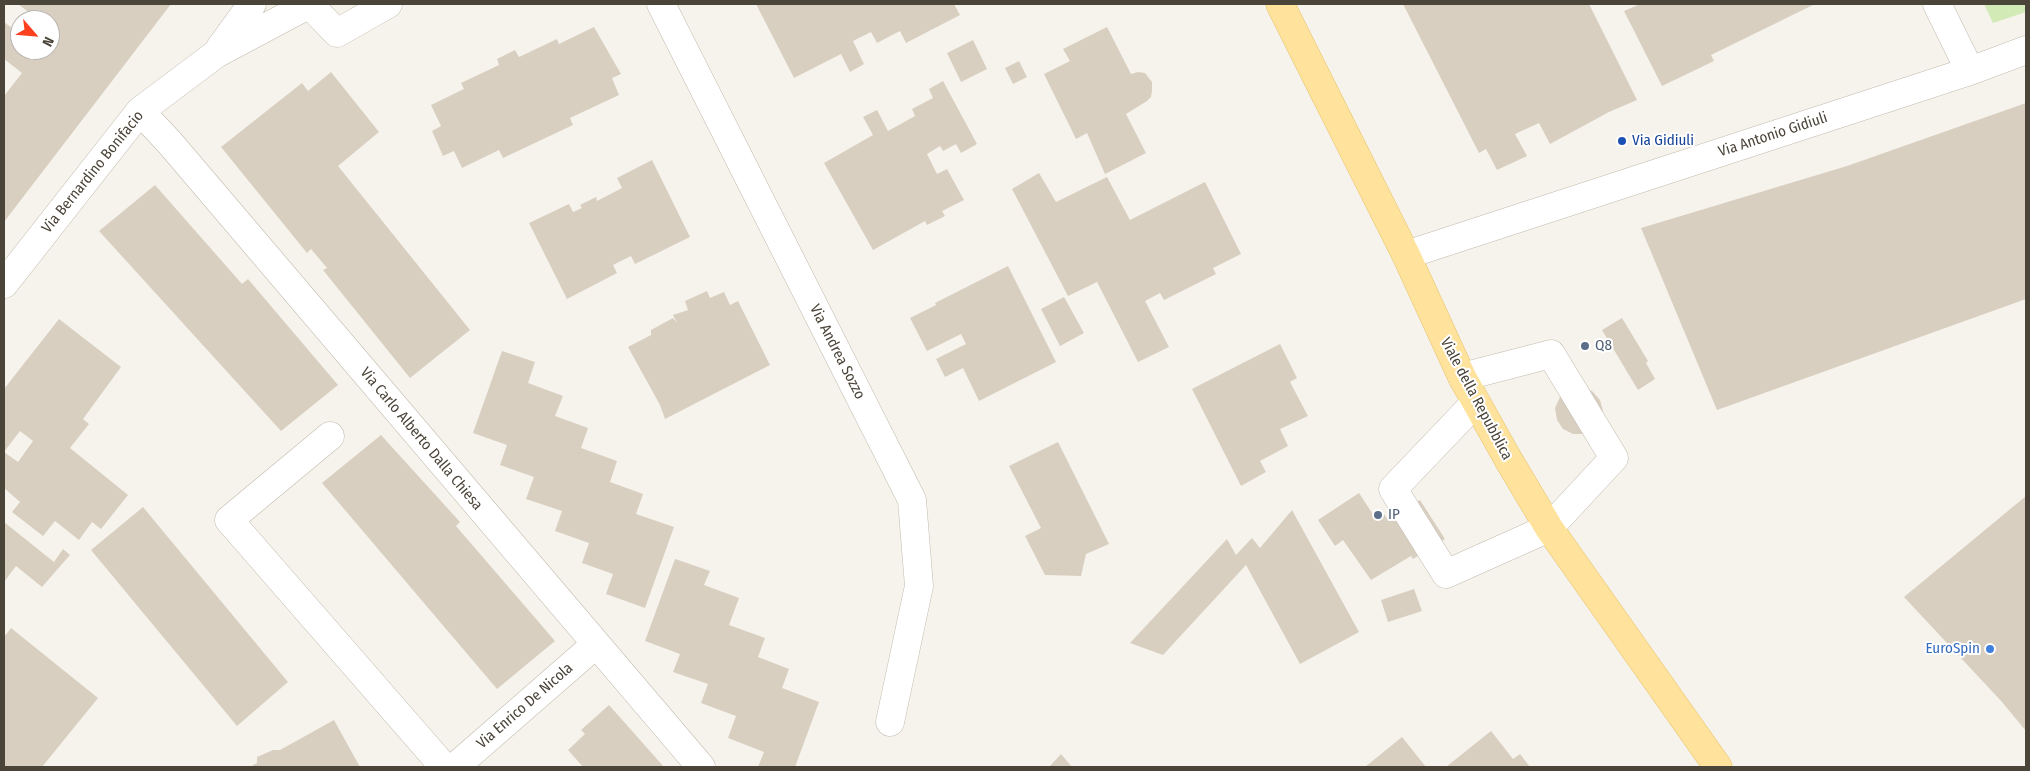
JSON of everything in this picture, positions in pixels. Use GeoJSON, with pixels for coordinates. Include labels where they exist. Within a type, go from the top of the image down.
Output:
{"type":"FeatureCollection","features":[{"type":"Feature","properties":{"kind":"main road","name":"Viale della Repubblica"},"geometry":{"type":"LineString","coordinates":[[1280,4],[1406,255],[1462,377],[1476,402],[1549,528],[1718,767]]}},
{"type":"Feature","properties":{"kind":"street","name":"Via Bernardino Bonifacio"},"geometry":{"type":"LineString","coordinates":[[216,54],[252,4]]}},
{"type":"Feature","properties":{"kind":"street","name":"Via Bernardino Bonifacio"},"geometry":{"type":"LineString","coordinates":[[4,284],[140,111],[216,54],[309,4]]}},
{"type":"Feature","properties":{"kind":"street"},"geometry":{"type":"LineString","coordinates":[[309,4],[337,33],[388,4]]}},
{"type":"Feature","properties":{"kind":"street","name":"Via Andrea Sozzo"},"geometry":{"type":"LineString","coordinates":[[661,4],[912,500],[919,586],[890,722]]}},
{"type":"Feature","properties":{"kind":"street"},"geometry":{"type":"LineString","coordinates":[[1937,4],[1970,71]]}},
{"type":"Feature","properties":{"kind":"street","name":"Via Antonio Gidiuli"},"geometry":{"type":"LineString","coordinates":[[1406,255],[1970,71],[2026,50]]}},
{"type":"Feature","properties":{"kind":"street","name":"Via Carlo Alberto Dalla Chiesa"},"geometry":{"type":"LineString","coordinates":[[140,111],[170,143],[595,645],[701,767]]}},
{"type":"Feature","properties":{"kind":"street"},"geometry":{"type":"LineString","coordinates":[[1462,377],[1551,354],[1614,458],[1549,528],[1446,574],[1393,489],[1476,402]]}},
{"type":"Feature","properties":{"kind":"street"},"geometry":{"type":"LineString","coordinates":[[330,436],[229,520],[444,767]]}},
{"type":"Feature","properties":{"kind":"street","name":"Via Enrico De Nicola"},"geometry":{"type":"LineString","coordinates":[[455,767],[595,645]]}},
{"type":"Feature","properties":{"kind":"green space"},"geometry":{"type":"Polygon","coordinates":[[[1984,4],[2026,4],[2026,12],[1993,23],[1984,4]]]}},
{"type":"Feature","properties":{"kind":"building"},"geometry":{"type":"Polygon","coordinates":[[[18,4],[171,4],[4,222],[4,96],[22,73],[4,59],[4,22],[10,26],[10,60],[60,60],[60,10],[26,10],[18,4]]]}},
{"type":"Feature","properties":{"kind":"building"},"geometry":{"type":"Polygon","coordinates":[[[756,4],[954,4],[960,15],[906,43],[900,31],[877,43],[871,32],[853,41],[864,64],[850,72],[841,54],[794,78],[756,4]]]}},
{"type":"Feature","properties":{"kind":"building"},"geometry":{"type":"Polygon","coordinates":[[[1403,4],[1589,4],[1637,100],[1609,112],[1550,144],[1539,123],[1515,134],[1527,156],[1497,170],[1486,149],[1479,153],[1403,4]]]}},
{"type":"Feature","properties":{"kind":"building"},"geometry":{"type":"Polygon","coordinates":[[[1640,4],[1815,4],[1711,55],[1714,61],[1662,86],[1624,11],[1640,4]]]}},
{"type":"Feature","properties":{"kind":"building"},"geometry":{"type":"Polygon","coordinates":[[[594,27],[621,74],[612,78],[619,95],[570,118],[573,125],[503,158],[499,150],[462,168],[454,151],[443,156],[432,131],[441,126],[431,105],[464,89],[461,83],[499,65],[497,59],[515,50],[519,57],[557,39],[559,44],[594,27]]]}},
{"type":"Feature","properties":{"kind":"building"},"geometry":{"type":"Polygon","coordinates":[[[1107,27],[1131,74],[1145,73],[1152,82],[1152,91],[1151,97],[1147,101],[1126,114],[1146,153],[1105,174],[1087,133],[1076,139],[1044,74],[1070,61],[1063,49],[1107,27]]]}},
{"type":"Feature","properties":{"kind":"building"},"geometry":{"type":"Polygon","coordinates":[[[973,40],[987,69],[961,82],[947,53],[973,40]]]}},
{"type":"Feature","properties":{"kind":"building"},"geometry":{"type":"Polygon","coordinates":[[[1019,61],[1027,77],[1013,84],[1005,68],[1019,61]]]}},
{"type":"Feature","properties":{"kind":"building"},"geometry":{"type":"Polygon","coordinates":[[[331,72],[379,132],[338,166],[470,330],[410,378],[323,270],[327,268],[311,249],[307,253],[221,147],[302,83],[308,91],[331,72]]]}},
{"type":"Feature","properties":{"kind":"building"},"geometry":{"type":"Polygon","coordinates":[[[943,81],[977,144],[961,153],[956,144],[943,151],[940,146],[927,154],[937,174],[947,169],[964,200],[942,211],[945,216],[927,225],[925,221],[873,250],[824,163],[873,135],[863,117],[877,110],[888,131],[915,116],[912,109],[933,98],[929,89],[943,81]]]}},
{"type":"Feature","properties":{"kind":"building"},"geometry":{"type":"Polygon","coordinates":[[[2026,103],[2026,299],[1717,410],[1641,228],[1847,166],[2026,103]]]}},
{"type":"Feature","properties":{"kind":"building"},"geometry":{"type":"Polygon","coordinates":[[[652,160],[690,237],[635,264],[631,256],[613,265],[617,273],[567,299],[529,223],[569,204],[573,212],[582,208],[580,205],[596,197],[597,201],[622,188],[617,178],[652,160]]]}},
{"type":"Feature","properties":{"kind":"building"},"geometry":{"type":"Polygon","coordinates":[[[1039,173],[1056,202],[1107,177],[1130,220],[1205,182],[1241,254],[1213,268],[1216,274],[1164,300],[1160,293],[1145,301],[1169,347],[1138,362],[1097,282],[1068,296],[1012,189],[1039,173]]]}},
{"type":"Feature","properties":{"kind":"building"},"geometry":{"type":"Polygon","coordinates":[[[155,185],[242,284],[248,279],[338,385],[281,431],[99,231],[155,185]]]}},
{"type":"Feature","properties":{"kind":"building"},"geometry":{"type":"Polygon","coordinates":[[[1008,266],[1056,362],[979,401],[963,368],[945,377],[936,359],[966,344],[961,334],[927,351],[910,318],[936,305],[935,303],[1008,266]]]}},
{"type":"Feature","properties":{"kind":"building"},"geometry":{"type":"Polygon","coordinates":[[[707,291],[710,298],[724,292],[730,305],[738,301],[770,365],[665,419],[660,405],[628,347],[651,335],[651,330],[673,318],[677,323],[673,315],[688,310],[685,301],[707,291]]]}},
{"type":"Feature","properties":{"kind":"building"},"geometry":{"type":"Polygon","coordinates":[[[1064,297],[1084,333],[1060,346],[1041,309],[1064,297]]]}},
{"type":"Feature","properties":{"kind":"building"},"geometry":{"type":"Polygon","coordinates":[[[1622,318],[1648,361],[1646,363],[1655,379],[1638,390],[1602,330],[1622,318]]]}},
{"type":"Feature","properties":{"kind":"building"},"geometry":{"type":"Polygon","coordinates":[[[59,319],[121,367],[83,419],[89,424],[70,448],[128,495],[101,529],[92,522],[79,540],[55,521],[43,536],[12,512],[20,502],[4,488],[4,452],[4,389],[59,319]],[[20,431],[4,452],[18,462],[33,441],[20,431]]]}},
{"type":"Feature","properties":{"kind":"building"},"geometry":{"type":"Polygon","coordinates":[[[1280,344],[1297,378],[1290,382],[1308,416],[1280,429],[1288,446],[1260,461],[1266,472],[1241,486],[1192,389],[1280,344]]]}},
{"type":"Feature","properties":{"kind":"building"},"geometry":{"type":"Polygon","coordinates":[[[502,351],[535,362],[528,383],[563,396],[555,416],[588,428],[581,448],[617,461],[610,482],[643,494],[636,514],[674,527],[645,608],[606,594],[613,574],[582,563],[589,543],[555,531],[562,511],[526,499],[534,477],[500,465],[507,445],[473,433],[502,351]]]}},
{"type":"Feature","properties":{"kind":"building"},"geometry":{"type":"Polygon","coordinates":[[[1581,388],[1592,391],[1600,400],[1603,411],[1601,419],[1584,434],[1573,434],[1563,429],[1557,420],[1555,408],[1560,397],[1569,389],[1581,388]]]}},
{"type":"Feature","properties":{"kind":"building"},"geometry":{"type":"Polygon","coordinates":[[[381,435],[460,522],[456,526],[555,641],[497,689],[322,483],[381,435]]]}},
{"type":"Feature","properties":{"kind":"building"},"geometry":{"type":"Polygon","coordinates":[[[1058,442],[1109,544],[1086,554],[1081,576],[1045,575],[1025,536],[1041,528],[1009,466],[1058,442]]]}},
{"type":"Feature","properties":{"kind":"building"},"geometry":{"type":"Polygon","coordinates":[[[1359,493],[1376,519],[1384,514],[1388,520],[1420,500],[1445,539],[1413,559],[1411,556],[1371,580],[1343,540],[1335,546],[1318,520],[1359,493]]]}},
{"type":"Feature","properties":{"kind":"building","name":"EuroSpin"},"geometry":{"type":"Polygon","coordinates":[[[2026,496],[2026,731],[2002,702],[1904,597],[2026,496]]]}},
{"type":"Feature","properties":{"kind":"building"},"geometry":{"type":"Polygon","coordinates":[[[143,507],[288,682],[237,726],[91,550],[143,507]]]}},
{"type":"Feature","properties":{"kind":"building"},"geometry":{"type":"Polygon","coordinates":[[[1292,510],[1359,632],[1300,664],[1246,565],[1163,655],[1130,643],[1227,539],[1236,555],[1252,538],[1260,548],[1292,510]]]}},
{"type":"Feature","properties":{"kind":"building"},"geometry":{"type":"Polygon","coordinates":[[[4,522],[54,562],[63,549],[70,555],[42,587],[16,566],[4,582],[4,522]]]}},
{"type":"Feature","properties":{"kind":"building"},"geometry":{"type":"Polygon","coordinates":[[[675,559],[710,571],[704,585],[739,598],[729,625],[765,638],[758,657],[789,669],[782,688],[819,702],[795,767],[758,767],[764,752],[728,738],[736,716],[701,703],[708,684],[673,672],[680,654],[645,641],[675,559]]]}},
{"type":"Feature","properties":{"kind":"building"},"geometry":{"type":"Polygon","coordinates":[[[1414,589],[1422,611],[1388,622],[1381,600],[1414,589]]]}},
{"type":"Feature","properties":{"kind":"building"},"geometry":{"type":"Polygon","coordinates":[[[11,628],[98,698],[42,767],[4,767],[4,637],[11,628]]]}},
{"type":"Feature","properties":{"kind":"building"},"geometry":{"type":"Polygon","coordinates":[[[609,705],[664,767],[583,767],[568,750],[585,734],[581,730],[609,705]]]}},
{"type":"Feature","properties":{"kind":"building"},"geometry":{"type":"Polygon","coordinates":[[[334,720],[360,767],[250,767],[257,763],[257,757],[273,750],[280,750],[334,720]]]}},
{"type":"Feature","properties":{"kind":"building"},"geometry":{"type":"Polygon","coordinates":[[[1491,731],[1513,759],[1520,754],[1530,767],[1446,767],[1491,731]]]}},
{"type":"Feature","properties":{"kind":"building"},"geometry":{"type":"Polygon","coordinates":[[[1402,737],[1426,767],[1365,767],[1402,737]]]}},
{"type":"Feature","properties":{"kind":"building"},"geometry":{"type":"Polygon","coordinates":[[[1061,754],[1072,767],[1049,767],[1061,754]]]}},
{"type":"Feature","properties":{"kind":"place","name":"Via Gidiuli"},"geometry":{"type":"Point","coordinates":[1622,141]}},
{"type":"Feature","properties":{"kind":"place","name":"Q8"},"geometry":{"type":"Point","coordinates":[1585,346]}},
{"type":"Feature","properties":{"kind":"place","name":"IP"},"geometry":{"type":"Point","coordinates":[1378,515]}},
{"type":"Feature","properties":{"kind":"place","name":"EuroSpin"},"geometry":{"type":"Point","coordinates":[1990,649]}}]}
